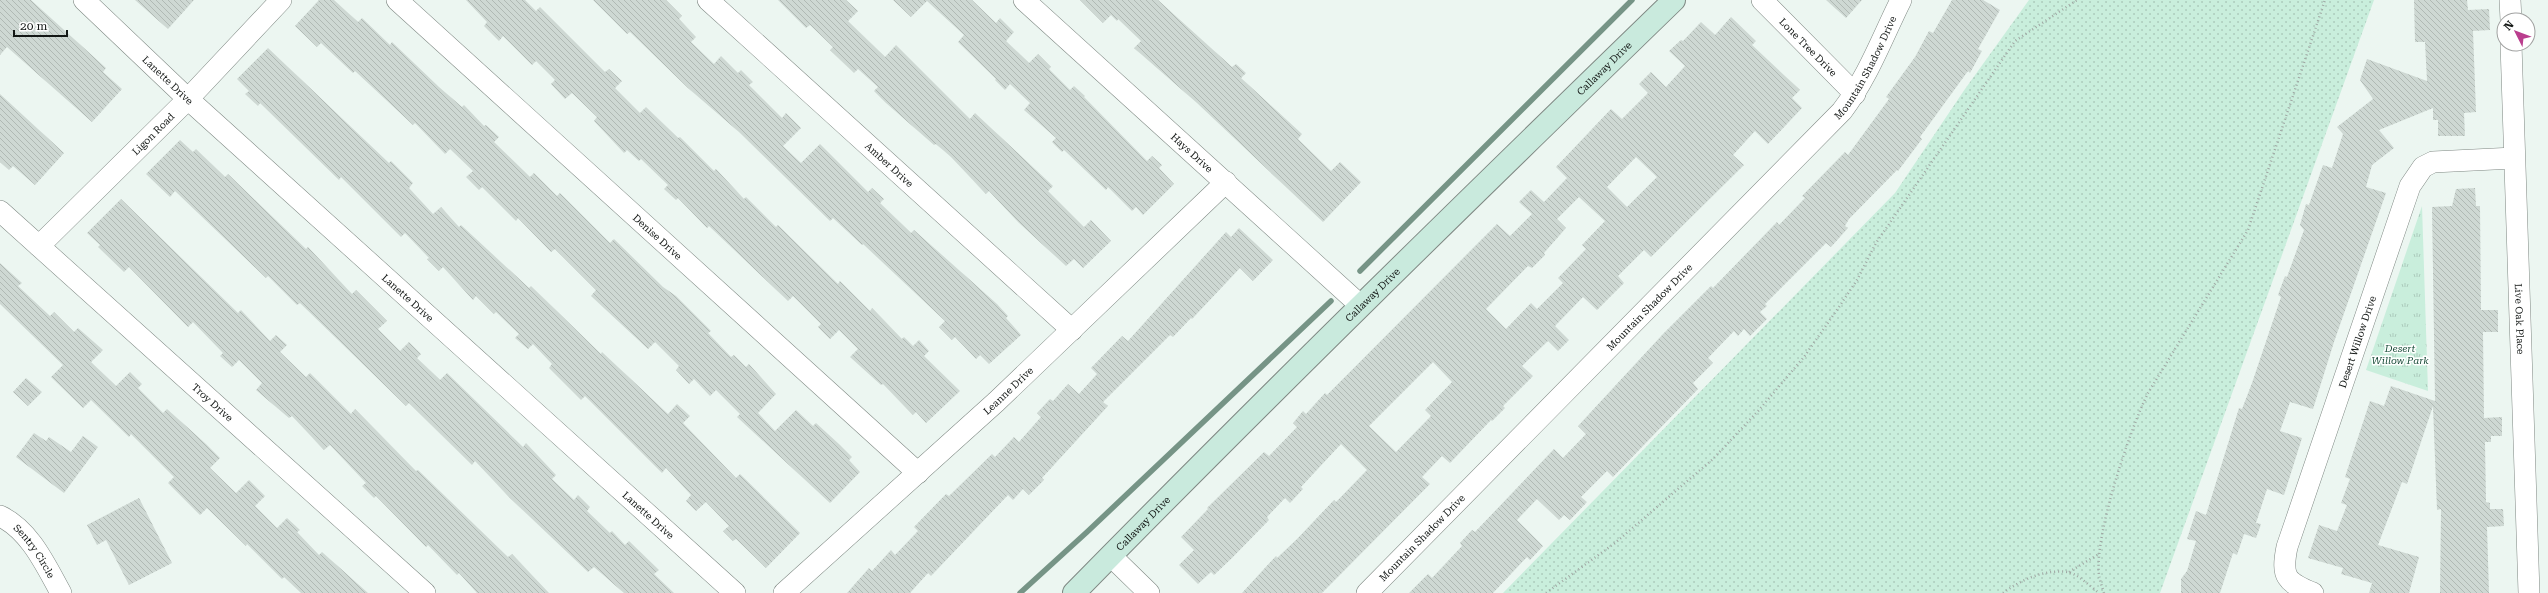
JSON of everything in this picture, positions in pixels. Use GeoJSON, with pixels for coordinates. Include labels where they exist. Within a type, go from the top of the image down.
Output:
{"type":"FeatureCollection","features":[{"type":"Feature","properties":{"kind":"street","name":"Lanette Drive"},"geometry":{"type":"LineString","coordinates":[[84,0],[188,99],[735,593]]}},
{"type":"Feature","properties":{"kind":"street","name":"Ligon Road"},"geometry":{"type":"LineString","coordinates":[[39,246],[188,99],[281,0]]}},
{"type":"Feature","properties":{"kind":"street","name":"Denise Drive"},"geometry":{"type":"LineString","coordinates":[[397,0],[918,473]]}},
{"type":"Feature","properties":{"kind":"street","name":"Amber Drive"},"geometry":{"type":"LineString","coordinates":[[708,0],[1072,330]]}},
{"type":"Feature","properties":{"kind":"street","name":"Hays Drive"},"geometry":{"type":"LineString","coordinates":[[1024,0],[1360,305]]}},
{"type":"Feature","properties":{"kind":"street","name":"Callaway Drive"},"geometry":{"type":"LineString","coordinates":[[1074,593],[1360,305],[1674,0]]}},
{"type":"Feature","properties":{"kind":"street","name":"Lone Tree Drive"},"geometry":{"type":"LineString","coordinates":[[1762,0],[1855,94]]}},
{"type":"Feature","properties":{"kind":"street","name":"Mountain Shadow Drive"},"geometry":{"type":"LineString","coordinates":[[1368,593],[1842,111],[1855,94],[1901,0]]}},
{"type":"Feature","properties":{"kind":"street"},"geometry":{"type":"LineString","coordinates":[[2510,0],[2511,12]]}},
{"type":"Feature","properties":{"kind":"street","name":"Live Oak Place"},"geometry":{"type":"LineString","coordinates":[[2511,52],[2528,593]]}},
{"type":"Feature","properties":{"kind":"street","name":"Desert Willow Drive"},"geometry":{"type":"LineString","coordinates":[[2314,593],[2296,586],[2287,578],[2283,566],[2287,547],[2410,186],[2423,167],[2433,162],[2514,158]]}},
{"type":"Feature","properties":{"kind":"street","name":"Leanne Drive"},"geometry":{"type":"LineString","coordinates":[[784,593],[918,473],[1072,330],[1226,182]]}},
{"type":"Feature","properties":{"kind":"street","name":"Troy Drive"},"geometry":{"type":"LineString","coordinates":[[0,211],[425,593]]}},
{"type":"Feature","properties":{"kind":"street","name":"Sentry Circle"},"geometry":{"type":"LineString","coordinates":[[0,516],[23,534],[42,558],[61,593]]}},
{"type":"Feature","properties":{"kind":"street"},"geometry":{"type":"LineString","coordinates":[[1111,556],[1149,593]]}},
{"type":"Feature","properties":{"kind":"path"},"geometry":{"type":"LineString","coordinates":[[1546,593],[1626,533],[1713,458],[1759,410],[1804,357],[1835,313],[1857,280],[1876,242],[2015,41],[2077,0]]}},
{"type":"Feature","properties":{"kind":"path"},"geometry":{"type":"LineString","coordinates":[[2104,593],[2099,576],[2099,554],[2105,523],[2137,414],[2148,393],[2248,230],[2325,0]]}},
{"type":"Feature","properties":{"kind":"path"},"geometry":{"type":"LineString","coordinates":[[2003,593],[2021,580],[2049,573],[2069,572],[2083,566],[2099,554]]}},
{"type":"Feature","properties":{"kind":"path"},"geometry":{"type":"LineString","coordinates":[[2069,572],[2099,593]]}},
{"type":"Feature","properties":{"kind":"green space"},"geometry":{"type":"Polygon","coordinates":[[[2029,0],[2374,0],[2160,593],[1503,593],[1895,193],[1965,89],[2029,0]]]}},
{"type":"Feature","properties":{"kind":"green space","name":"Desert Willow Park"},"geometry":{"type":"Polygon","coordinates":[[[2422,206],[2428,391],[2366,370],[2422,206]]]}},
{"type":"Feature","properties":{"kind":"building"},"geometry":{"type":"Polygon","coordinates":[[[0,0],[31,0],[106,68],[103,72],[122,89],[92,122],[7,47],[0,55],[0,0]]]}},
{"type":"Feature","properties":{"kind":"building"},"geometry":{"type":"Polygon","coordinates":[[[135,0],[194,0],[168,29],[135,0]]]}},
{"type":"Feature","properties":{"kind":"building"},"geometry":{"type":"Polygon","coordinates":[[[319,0],[334,0],[358,22],[362,18],[390,45],[392,42],[439,87],[462,107],[464,105],[484,126],[486,125],[499,137],[494,142],[530,177],[534,173],[557,196],[560,193],[610,243],[614,239],[663,287],[676,296],[711,331],[708,333],[731,357],[734,355],[746,367],[749,364],[776,394],[758,413],[775,431],[796,410],[813,426],[816,423],[840,445],[852,457],[849,460],[860,472],[830,503],[737,417],[740,414],[716,390],[710,396],[694,379],[689,384],[676,370],[679,366],[655,342],[648,349],[591,296],[596,290],[555,249],[551,252],[518,218],[516,221],[482,187],[479,190],[466,177],[473,171],[450,149],[445,154],[415,123],[413,125],[355,71],[353,73],[321,43],[317,47],[295,26],[319,0]]]}},
{"type":"Feature","properties":{"kind":"building"},"geometry":{"type":"Polygon","coordinates":[[[466,0],[525,0],[536,11],[540,7],[605,72],[609,69],[622,81],[615,88],[640,113],[646,107],[678,138],[680,137],[714,171],[716,169],[744,199],[746,197],[776,227],[778,225],[838,284],[840,281],[870,311],[872,308],[902,339],[904,337],[913,346],[919,340],[929,351],[924,356],[960,391],[926,423],[916,412],[913,415],[883,384],[881,385],[850,357],[858,349],[839,330],[830,339],[818,327],[821,324],[793,296],[788,301],[709,226],[707,228],[678,198],[676,200],[664,189],[668,185],[641,159],[639,161],[627,150],[624,153],[594,121],[597,117],[572,93],[565,99],[551,84],[555,80],[536,61],[532,65],[503,36],[499,41],[484,26],[487,22],[466,0]]]}},
{"type":"Feature","properties":{"kind":"building"},"geometry":{"type":"Polygon","coordinates":[[[593,0],[666,0],[682,16],[679,19],[696,37],[691,42],[714,64],[721,56],[738,73],[741,70],[753,82],[749,85],[782,118],[786,113],[801,128],[783,146],[801,163],[820,144],[868,192],[872,188],[884,199],[880,203],[911,233],[914,230],[997,304],[1008,316],[1006,318],[1021,335],[989,364],[980,355],[976,359],[955,337],[952,340],[939,327],[945,321],[863,244],[862,245],[833,218],[830,221],[739,132],[688,88],[630,32],[627,34],[593,0]]]}},
{"type":"Feature","properties":{"kind":"building"},"geometry":{"type":"Polygon","coordinates":[[[778,0],[846,0],[858,11],[848,21],[885,57],[896,45],[970,119],[975,113],[1053,186],[1048,191],[1084,227],[1091,220],[1111,241],[1083,268],[1074,259],[1066,266],[1018,222],[989,191],[986,194],[951,157],[936,144],[934,145],[886,103],[874,91],[878,87],[858,69],[854,73],[830,50],[833,47],[810,25],[806,28],[778,0]]]}},
{"type":"Feature","properties":{"kind":"building"},"geometry":{"type":"Polygon","coordinates":[[[893,0],[972,0],[996,23],[1000,18],[1014,32],[1006,41],[1029,63],[1038,54],[1051,67],[1049,69],[1070,90],[1074,86],[1085,96],[1084,97],[1147,161],[1152,156],[1162,165],[1159,168],[1174,184],[1143,215],[1136,207],[1132,211],[1108,187],[1106,190],[1064,150],[1062,152],[1052,142],[1056,138],[1024,110],[1030,103],[1010,84],[1005,90],[995,80],[996,79],[958,42],[964,35],[927,1],[911,17],[893,0]]]}},
{"type":"Feature","properties":{"kind":"building"},"geometry":{"type":"Polygon","coordinates":[[[1080,0],[1158,0],[1232,67],[1236,64],[1246,73],[1241,78],[1302,134],[1298,139],[1331,171],[1340,162],[1361,182],[1323,222],[1197,103],[1134,48],[1141,41],[1118,19],[1117,21],[1111,15],[1103,23],[1080,0]]]}},
{"type":"Feature","properties":{"kind":"building"},"geometry":{"type":"Polygon","coordinates":[[[1826,0],[1862,0],[1846,18],[1826,0]]]}},
{"type":"Feature","properties":{"kind":"building"},"geometry":{"type":"Polygon","coordinates":[[[1952,0],[1983,0],[2000,10],[1978,49],[1982,51],[1970,73],[1968,71],[1920,137],[1922,139],[1898,171],[1897,170],[1849,219],[1845,226],[1848,228],[1831,247],[1826,243],[1765,304],[1767,306],[1760,312],[1767,319],[1750,336],[1744,329],[1738,336],[1734,331],[1708,358],[1713,363],[1693,383],[1698,389],[1613,477],[1607,471],[1581,497],[1587,502],[1570,520],[1564,515],[1559,520],[1537,499],[1517,520],[1543,546],[1530,560],[1527,557],[1493,593],[1409,593],[1428,574],[1432,578],[1462,546],[1460,543],[1472,530],[1475,532],[1554,449],[1563,458],[1586,434],[1578,426],[1663,334],[1711,286],[1713,288],[1777,222],[1779,225],[1805,198],[1802,196],[1845,152],[1848,155],[1889,99],[1886,97],[1915,57],[1929,31],[1933,33],[1952,0]]]}},
{"type":"Feature","properties":{"kind":"building"},"geometry":{"type":"Polygon","coordinates":[[[2414,0],[2467,0],[2468,10],[2489,9],[2490,30],[2473,31],[2476,112],[2464,113],[2465,136],[2438,136],[2438,120],[2433,120],[2433,108],[2379,130],[2394,148],[2372,165],[2366,187],[2386,193],[2334,342],[2313,409],[2290,402],[2280,431],[2302,438],[2284,495],[2267,489],[2256,523],[2261,524],[2256,538],[2244,534],[2237,555],[2233,553],[2220,593],[2181,593],[2181,579],[2187,571],[2196,541],[2187,539],[2196,511],[2206,515],[2239,408],[2242,409],[2252,383],[2281,297],[2278,295],[2285,276],[2287,277],[2304,230],[2300,225],[2306,204],[2309,205],[2323,165],[2332,168],[2343,134],[2337,127],[2373,99],[2360,80],[2367,59],[2427,81],[2425,42],[2415,42],[2414,0]]]}},
{"type":"Feature","properties":{"kind":"building"},"geometry":{"type":"Polygon","coordinates":[[[1731,17],[1756,41],[1752,45],[1800,90],[1792,98],[1802,108],[1768,144],[1755,131],[1733,155],[1744,165],[1651,257],[1644,250],[1618,276],[1624,283],[1597,310],[1583,297],[1555,326],[1569,340],[1558,351],[1548,341],[1522,366],[1533,376],[1503,406],[1505,408],[1492,421],[1491,420],[1450,463],[1442,456],[1422,477],[1430,484],[1322,593],[1242,593],[1276,556],[1277,558],[1334,500],[1336,502],[1367,470],[1341,444],[1301,487],[1303,489],[1290,503],[1285,498],[1267,517],[1269,520],[1232,558],[1214,575],[1211,572],[1198,584],[1179,565],[1194,550],[1181,537],[1208,509],[1207,508],[1264,452],[1269,456],[1297,427],[1293,423],[1303,411],[1306,414],[1325,393],[1327,395],[1497,224],[1510,236],[1532,214],[1519,202],[1531,190],[1544,202],[1567,178],[1556,167],[1611,109],[1622,119],[1648,93],[1639,84],[1651,72],[1666,87],[1685,66],[1669,51],[1681,40],[1683,41],[1701,22],[1715,35],[1731,17]],[[1636,157],[1607,187],[1627,207],[1657,177],[1636,157]],[[1579,197],[1557,219],[1566,228],[1544,253],[1545,255],[1532,268],[1528,266],[1486,309],[1506,329],[1531,303],[1537,309],[1563,283],[1558,278],[1586,249],[1582,245],[1605,221],[1579,197]],[[1433,362],[1369,426],[1396,452],[1431,416],[1425,410],[1452,382],[1433,362]]]}},
{"type":"Feature","properties":{"kind":"building"},"geometry":{"type":"Polygon","coordinates":[[[268,48],[389,163],[391,161],[413,183],[409,188],[433,214],[441,207],[459,227],[461,225],[529,288],[531,286],[601,354],[602,352],[668,414],[677,404],[690,416],[683,423],[736,478],[740,474],[800,533],[766,568],[736,539],[733,541],[723,531],[729,526],[706,502],[696,511],[686,501],[691,495],[666,468],[662,473],[585,396],[581,400],[549,368],[552,364],[533,344],[528,349],[515,338],[519,334],[496,312],[494,314],[476,296],[473,300],[443,267],[439,271],[427,259],[429,258],[405,233],[401,237],[341,177],[339,180],[260,103],[258,106],[245,94],[249,91],[237,79],[268,48]]]}},
{"type":"Feature","properties":{"kind":"building"},"geometry":{"type":"Polygon","coordinates":[[[0,94],[64,153],[35,185],[13,166],[9,170],[0,162],[0,94]]]}},
{"type":"Feature","properties":{"kind":"building"},"geometry":{"type":"Polygon","coordinates":[[[180,140],[193,152],[196,149],[225,177],[228,174],[306,249],[308,247],[352,294],[356,290],[387,321],[378,329],[400,351],[409,342],[421,354],[417,358],[440,380],[447,373],[523,447],[526,443],[556,475],[552,479],[574,500],[578,495],[590,507],[587,511],[610,533],[612,531],[625,545],[629,541],[659,570],[654,574],[674,593],[624,593],[594,567],[588,572],[510,498],[475,461],[472,465],[409,403],[406,406],[300,303],[297,305],[268,276],[266,278],[175,191],[170,197],[146,174],[180,140]]]}},
{"type":"Feature","properties":{"kind":"building"},"geometry":{"type":"Polygon","coordinates":[[[2475,188],[2476,206],[2480,206],[2481,310],[2498,310],[2498,332],[2483,332],[2484,418],[2502,417],[2502,436],[2491,436],[2491,442],[2485,442],[2486,502],[2490,503],[2490,509],[2503,509],[2504,526],[2487,527],[2489,593],[2440,593],[2441,509],[2437,510],[2433,406],[2407,484],[2402,482],[2378,545],[2419,557],[2409,593],[2369,593],[2372,583],[2341,574],[2343,568],[2308,558],[2319,525],[2337,531],[2347,505],[2341,503],[2350,479],[2345,477],[2370,401],[2384,406],[2391,386],[2435,401],[2432,207],[2452,206],[2456,189],[2475,188]]]}},
{"type":"Feature","properties":{"kind":"building"},"geometry":{"type":"Polygon","coordinates":[[[121,199],[238,313],[241,310],[270,341],[276,335],[287,345],[280,352],[306,377],[310,373],[351,414],[355,409],[416,471],[418,470],[508,557],[512,554],[549,593],[477,593],[459,573],[457,575],[428,545],[426,547],[376,496],[374,498],[362,486],[366,483],[330,445],[324,450],[292,416],[289,418],[256,390],[262,383],[239,360],[232,367],[220,356],[223,353],[193,322],[188,327],[129,267],[124,272],[98,247],[100,245],[87,233],[121,199]]]}},
{"type":"Feature","properties":{"kind":"building"},"geometry":{"type":"Polygon","coordinates":[[[1239,228],[1273,260],[1253,281],[1240,268],[1192,319],[1191,318],[1173,337],[1170,335],[1103,402],[1108,406],[1042,478],[1044,480],[1029,495],[1023,489],[1013,500],[1008,495],[931,576],[928,573],[910,593],[847,593],[869,568],[872,571],[891,550],[895,555],[918,531],[914,527],[946,494],[949,496],[992,454],[995,457],[1014,437],[1019,442],[1041,417],[1037,413],[1050,399],[1053,401],[1068,384],[1079,394],[1097,374],[1091,368],[1122,336],[1128,341],[1226,232],[1231,237],[1239,228]]]}},
{"type":"Feature","properties":{"kind":"building"},"geometry":{"type":"Polygon","coordinates":[[[0,263],[22,283],[18,286],[50,316],[54,312],[74,332],[78,328],[103,350],[91,362],[116,386],[130,372],[142,384],[138,388],[163,413],[167,409],[220,458],[210,468],[236,493],[249,480],[265,496],[255,506],[277,528],[287,518],[300,530],[297,532],[319,555],[322,552],[368,593],[301,593],[284,577],[282,579],[247,544],[246,546],[207,508],[200,515],[168,483],[174,477],[131,434],[129,437],[91,400],[83,408],[51,377],[63,365],[0,304],[0,263]]]}},
{"type":"Feature","properties":{"kind":"building"},"geometry":{"type":"Polygon","coordinates":[[[26,378],[42,392],[28,406],[13,392],[26,378]]]}},
{"type":"Feature","properties":{"kind":"building"},"geometry":{"type":"Polygon","coordinates":[[[34,433],[46,441],[49,437],[71,452],[83,436],[98,447],[64,493],[16,457],[34,433]]]}},
{"type":"Feature","properties":{"kind":"building"},"geometry":{"type":"Polygon","coordinates":[[[139,498],[172,563],[129,585],[106,540],[97,545],[87,525],[139,498]]]}},
{"type":"Feature","properties":{"kind":"waterway"},"geometry":{"type":"LineString","coordinates":[[1360,271],[1632,0]]}},
{"type":"Feature","properties":{"kind":"waterway"},"geometry":{"type":"LineString","coordinates":[[1020,593],[1087,532],[1331,301]]}}]}
